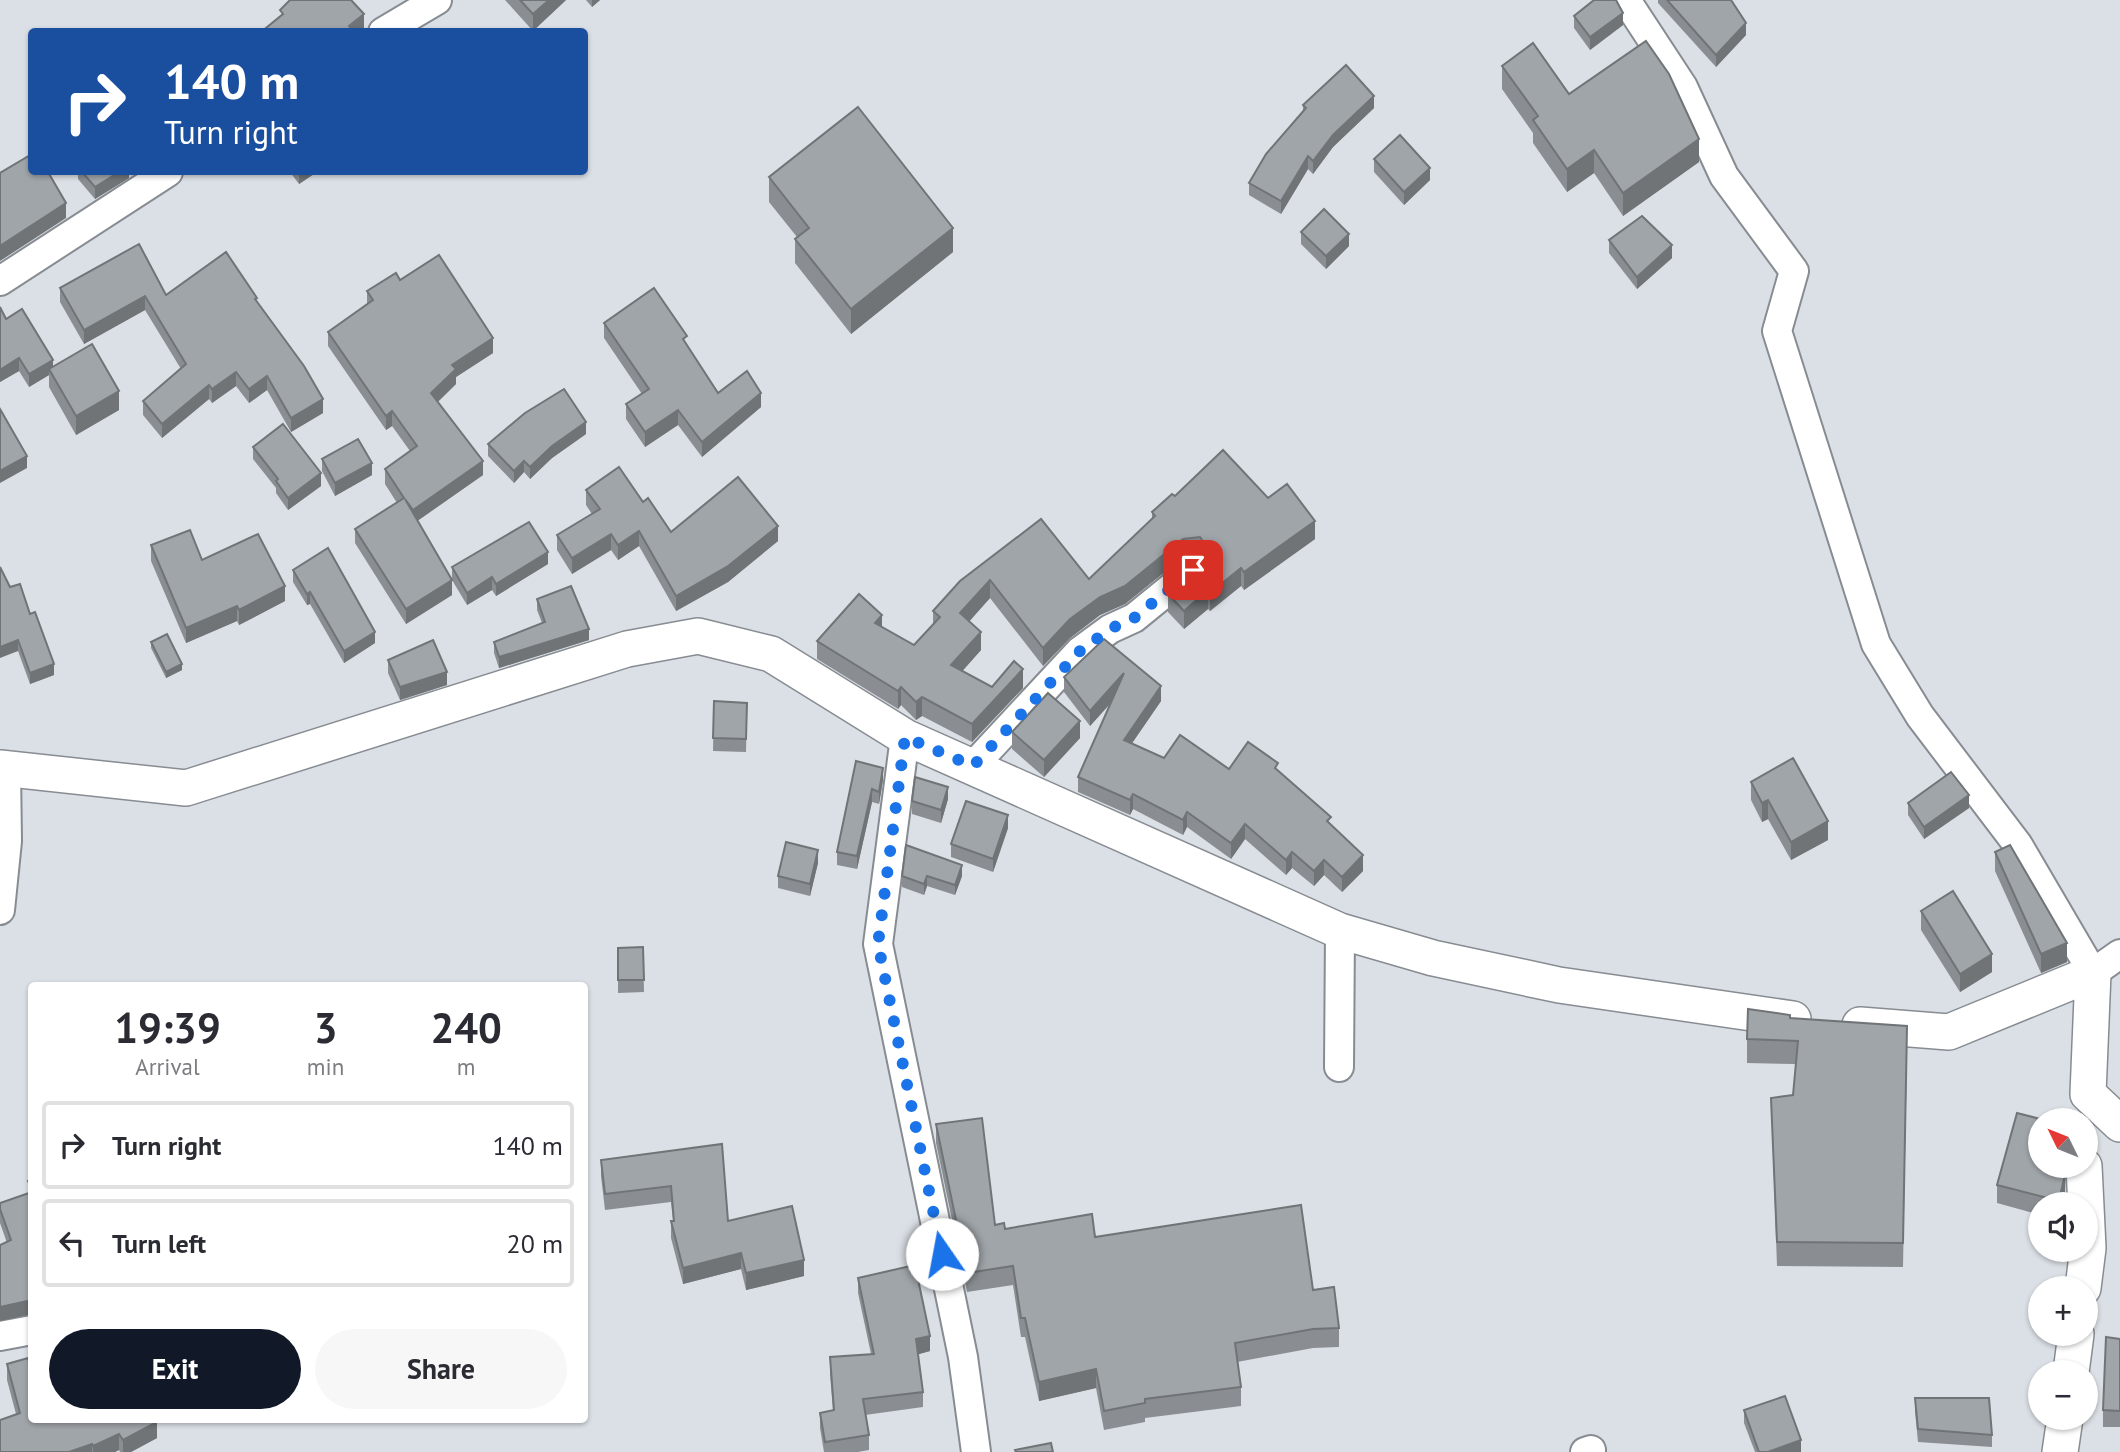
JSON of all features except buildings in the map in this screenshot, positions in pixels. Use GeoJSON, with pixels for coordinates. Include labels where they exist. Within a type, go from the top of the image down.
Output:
{"type":"FeatureCollection","features":[{"type":"Feature","properties":{"kind":"street"},"geometry":{"type":"LineString","coordinates":[[390,28],[437,0]]}},
{"type":"Feature","properties":{"kind":"street"},"geometry":{"type":"LineString","coordinates":[[1626,0],[1683,87],[1724,176],[1794,271],[1777,331],[1876,645],[1920,716],[2106,964],[2087,1108]]}},
{"type":"Feature","properties":{"kind":"street"},"geometry":{"type":"LineString","coordinates":[[0,281],[163,175]]}},
{"type":"Feature","properties":{"kind":"street"},"geometry":{"type":"LineString","coordinates":[[973,766],[1080,651],[1110,629],[1134,618],[1193,570]]}},
{"type":"Feature","properties":{"kind":"street"},"geometry":{"type":"LineString","coordinates":[[0,910],[7,841],[3,768],[186,788],[627,649],[698,636],[771,654],[905,737],[1340,931],[1433,958],[1559,985],[1804,1020],[1950,1032],[2106,964]]}},
{"type":"Feature","properties":{"kind":"street"},"geometry":{"type":"LineString","coordinates":[[905,737],[878,944],[963,1357],[976,1452]]}},
{"type":"Feature","properties":{"kind":"street"},"geometry":{"type":"LineString","coordinates":[[1339,1066],[1340,931]]}},
{"type":"Feature","properties":{"kind":"street"},"geometry":{"type":"LineString","coordinates":[[2098,1115],[2120,1124]]}},
{"type":"Feature","properties":{"kind":"street"},"geometry":{"type":"LineString","coordinates":[[2084,1276],[2088,1248],[2085,1178]]}},
{"type":"Feature","properties":{"kind":"street"},"geometry":{"type":"LineString","coordinates":[[2060,1452],[2063,1430]]}},
{"type":"Feature","properties":{"kind":"route"},"geometry":{"type":"LineString","coordinates":[[942,1254],[878,944],[905,737],[973,766],[1080,651],[1110,629],[1134,618],[1193,570]]}}]}
